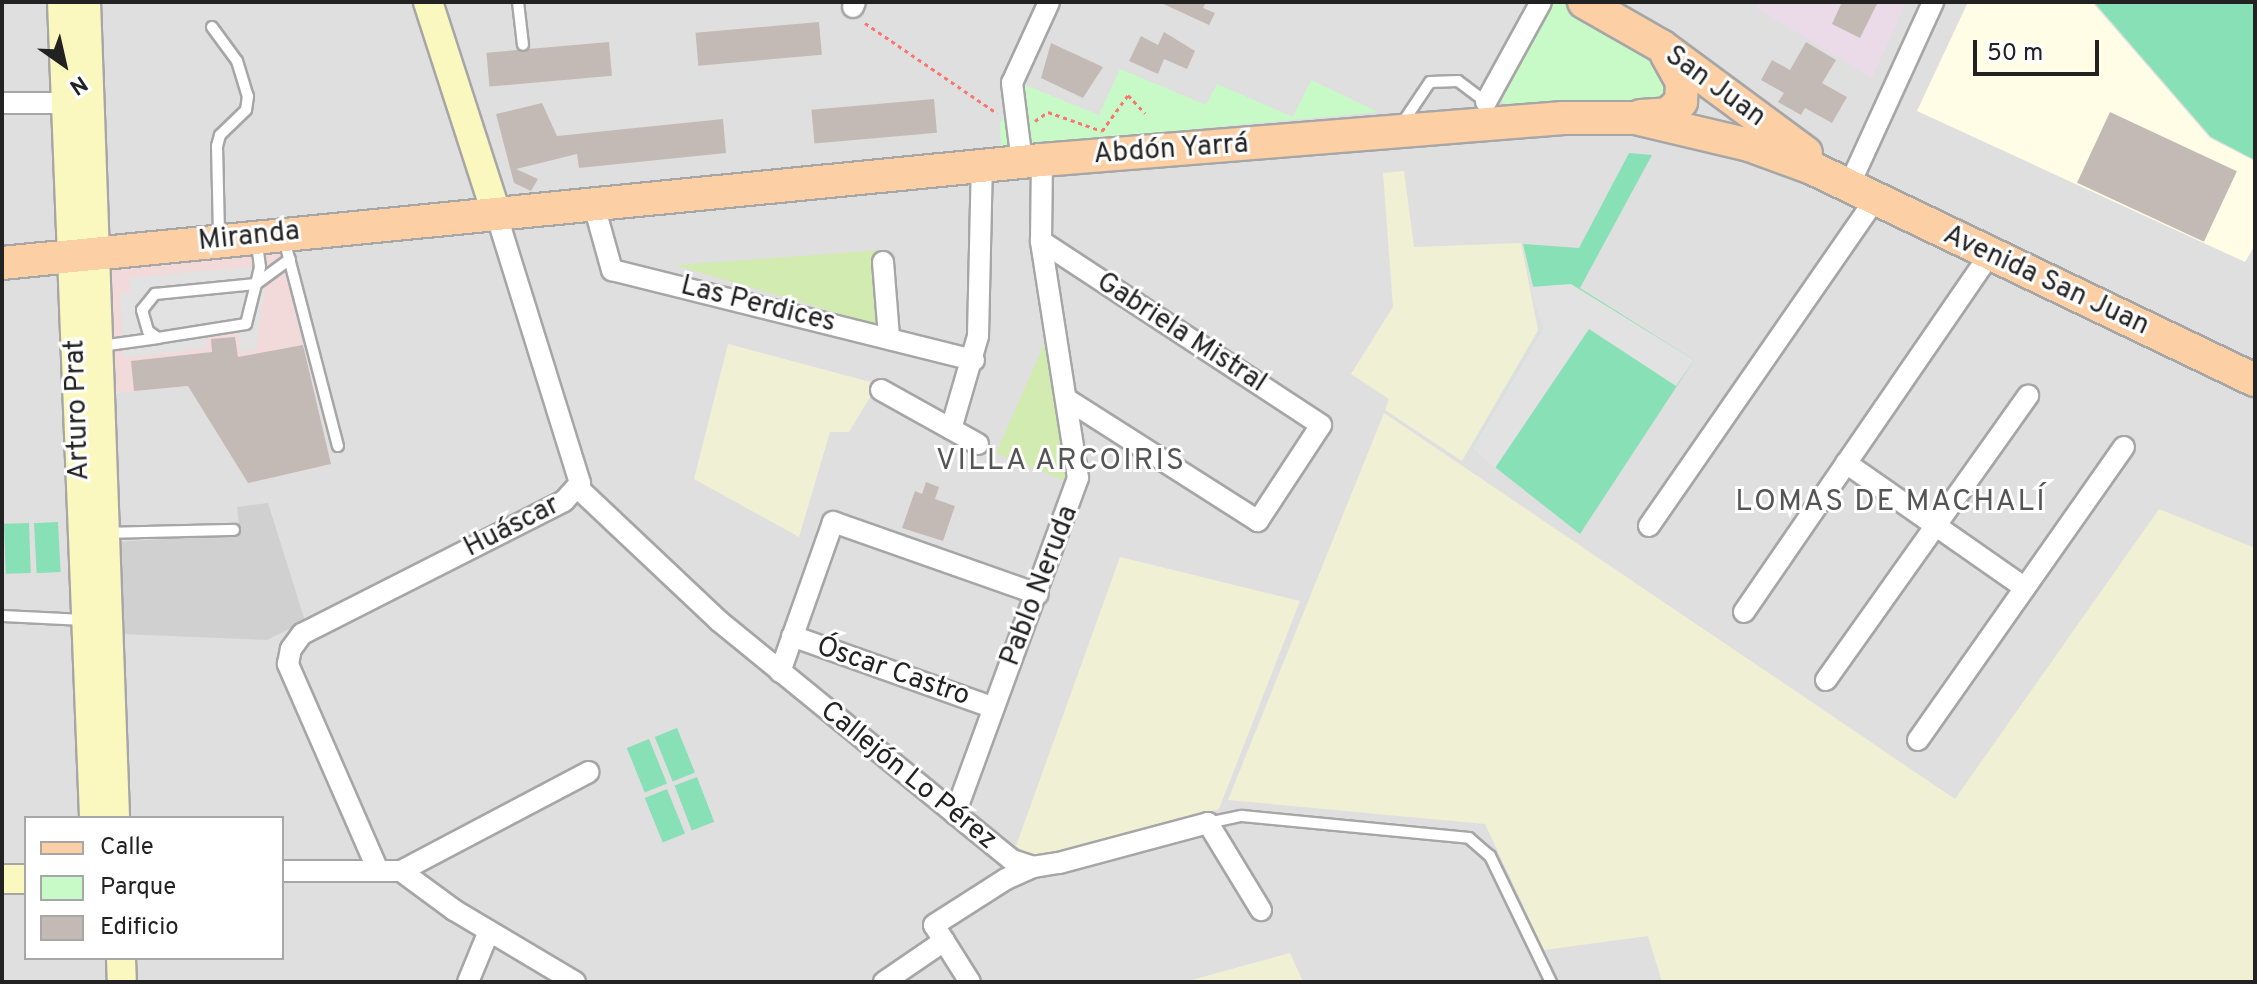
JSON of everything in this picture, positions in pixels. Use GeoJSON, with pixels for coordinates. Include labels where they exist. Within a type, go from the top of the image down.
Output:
{"type":"FeatureCollection","features":[{"type":"Feature","properties":{"kind":"main road","name":"Arturo Prat"},"geometry":{"type":"LineString","coordinates":[[62,2],[82,255],[96,346],[115,816]]}},
{"type":"Feature","properties":{"kind":"main road","name":"Arturo Prat"},"geometry":{"type":"LineString","coordinates":[[86,2],[82,255],[86,620],[94,816]]}},
{"type":"Feature","properties":{"kind":"main road","name":"Huáscar"},"geometry":{"type":"LineString","coordinates":[[428,2],[496,213]]}},
{"type":"Feature","properties":{"kind":"main road","name":"San Juan"},"geometry":{"type":"LineString","coordinates":[[1584,2],[1661,46],[1797,144],[1853,190]]}},
{"type":"Feature","properties":{"kind":"main road"},"geometry":{"type":"LineString","coordinates":[[1635,118],[1668,114],[1681,102],[1682,82],[1661,46]]}},
{"type":"Feature","properties":{"kind":"main road","name":"Abdón Yarrá"},"geometry":{"type":"LineString","coordinates":[[496,213],[982,165],[1396,133],[1493,113],[1635,118],[1769,151],[1853,190]]}},
{"type":"Feature","properties":{"kind":"main road","name":"Avenida San Juan"},"geometry":{"type":"LineString","coordinates":[[1853,190],[2254,376]]}},
{"type":"Feature","properties":{"kind":"main road","name":"Miranda"},"geometry":{"type":"LineString","coordinates":[[2,263],[219,240],[276,243],[496,213]]}},
{"type":"Feature","properties":{"kind":"main road"},"geometry":{"type":"LineString","coordinates":[[2,879],[24,879]]}},
{"type":"Feature","properties":{"kind":"main road"},"geometry":{"type":"LineString","coordinates":[[121,960],[122,982]]}},
{"type":"Feature","properties":{"kind":"street","name":"Pablo Neruda"},"geometry":{"type":"LineString","coordinates":[[955,814],[1077,489],[1068,400],[1041,241],[1032,161],[1012,83],[1049,2]]}},
{"type":"Feature","properties":{"kind":"street"},"geometry":{"type":"LineString","coordinates":[[1493,113],[1541,2]]}},
{"type":"Feature","properties":{"kind":"street"},"geometry":{"type":"LineString","coordinates":[[1649,526],[1853,190],[1933,2]]}},
{"type":"Feature","properties":{"kind":"street"},"geometry":{"type":"LineString","coordinates":[[2,103],[68,103]]}},
{"type":"Feature","properties":{"kind":"street"},"geometry":{"type":"LineString","coordinates":[[951,429],[974,360],[982,165]]}},
{"type":"Feature","properties":{"kind":"street","name":"Las Perdices"},"geometry":{"type":"LineString","coordinates":[[593,202],[612,270],[974,360]]}},
{"type":"Feature","properties":{"kind":"street","name":"Huáscar"},"geometry":{"type":"LineString","coordinates":[[377,868],[288,664],[291,649],[302,634],[564,501],[578,488],[579,468],[496,213]]}},
{"type":"Feature","properties":{"kind":"street","name":"Gabriela Mistral"},"geometry":{"type":"LineString","coordinates":[[1041,241],[1321,425],[1258,521],[1068,400]]}},
{"type":"Feature","properties":{"kind":"street"},"geometry":{"type":"LineString","coordinates":[[1744,612],[1989,255]]}},
{"type":"Feature","properties":{"kind":"street"},"geometry":{"type":"LineString","coordinates":[[883,262],[889,337]]}},
{"type":"Feature","properties":{"kind":"street"},"geometry":{"type":"LineString","coordinates":[[881,390],[978,444]]}},
{"type":"Feature","properties":{"kind":"street"},"geometry":{"type":"LineString","coordinates":[[1826,680],[2028,396]]}},
{"type":"Feature","properties":{"kind":"street"},"geometry":{"type":"LineString","coordinates":[[1918,740],[2124,447]]}},
{"type":"Feature","properties":{"kind":"street"},"geometry":{"type":"LineString","coordinates":[[1846,463],[2025,588]]}},
{"type":"Feature","properties":{"kind":"street","name":"Callejón Lo Pérez"},"geometry":{"type":"LineString","coordinates":[[578,488],[780,672],[1012,860],[1033,867]]}},
{"type":"Feature","properties":{"kind":"street"},"geometry":{"type":"LineString","coordinates":[[780,672],[833,522],[1038,594]]}},
{"type":"Feature","properties":{"kind":"street","name":"Óscar Castro"},"geometry":{"type":"LineString","coordinates":[[792,636],[994,708]]}},
{"type":"Feature","properties":{"kind":"street"},"geometry":{"type":"LineString","coordinates":[[401,871],[589,772]]}},
{"type":"Feature","properties":{"kind":"street"},"geometry":{"type":"LineString","coordinates":[[970,982],[934,925],[1006,879],[1033,867],[1208,823],[1261,910]]}},
{"type":"Feature","properties":{"kind":"street"},"geometry":{"type":"LineString","coordinates":[[284,871],[377,868],[401,871],[489,931],[575,982]]}},
{"type":"Feature","properties":{"kind":"street"},"geometry":{"type":"LineString","coordinates":[[468,982],[489,931]]}},
{"type":"Feature","properties":{"kind":"street"},"geometry":{"type":"LineString","coordinates":[[884,982],[944,941]]}},
{"type":"Feature","properties":{"kind":"lane"},"geometry":{"type":"LineString","coordinates":[[518,2],[523,45]]}},
{"type":"Feature","properties":{"kind":"lane"},"geometry":{"type":"LineString","coordinates":[[212,27],[237,61],[248,96],[246,110],[220,135],[217,146],[219,240]]}},
{"type":"Feature","properties":{"kind":"lane"},"geometry":{"type":"LineString","coordinates":[[1396,133],[1430,82],[1458,81],[1493,113]]}},
{"type":"Feature","properties":{"kind":"lane"},"geometry":{"type":"LineString","coordinates":[[96,346],[246,324],[260,267],[276,243]]}},
{"type":"Feature","properties":{"kind":"lane"},"geometry":{"type":"LineString","coordinates":[[256,284],[276,243]]}},
{"type":"Feature","properties":{"kind":"lane"},"geometry":{"type":"LineString","coordinates":[[276,243],[338,446]]}},
{"type":"Feature","properties":{"kind":"lane"},"geometry":{"type":"LineString","coordinates":[[158,338],[143,324],[143,305],[155,294],[256,284]]}},
{"type":"Feature","properties":{"kind":"lane"},"geometry":{"type":"LineString","coordinates":[[103,533],[234,530]]}},
{"type":"Feature","properties":{"kind":"lane"},"geometry":{"type":"LineString","coordinates":[[2,616],[86,620]]}},
{"type":"Feature","properties":{"kind":"lane"},"geometry":{"type":"LineString","coordinates":[[1208,823],[1242,816],[1469,838],[1490,856],[1551,982]]}},
{"type":"Feature","properties":{"kind":"shaded area"},"geometry":{"type":"Polygon","coordinates":[[[2,2],[56,2],[111,393],[188,386],[106,239],[94,2],[2255,2],[2255,982],[2,982],[2,2]]]}},
{"type":"Feature","properties":{"kind":"shaded area"},"geometry":{"type":"Polygon","coordinates":[[[1758,2],[1906,2],[1872,78],[1757,8],[1758,2]]]}},
{"type":"Feature","properties":{"kind":"shaded area"},"geometry":{"type":"Polygon","coordinates":[[[1968,2],[2092,2],[2210,138],[2255,161],[2255,245],[2245,262],[1917,111],[1968,2]]]}},
{"type":"Feature","properties":{"kind":"shaded area"},"geometry":{"type":"Polygon","coordinates":[[[279,245],[331,464],[248,483],[188,386],[111,393],[106,277],[110,265],[279,245]]]}},
{"type":"Feature","properties":{"kind":"shaded area"},"geometry":{"type":"Polygon","coordinates":[[[269,265],[256,349],[241,352],[238,333],[207,337],[206,348],[124,358],[120,294],[131,291],[129,278],[269,265]]]}},
{"type":"Feature","properties":{"kind":"shaded area"},"geometry":{"type":"Polygon","coordinates":[[[1571,284],[1694,360],[1676,386],[1589,329],[1495,468],[1472,449],[1543,328],[1530,287],[1571,284]]]}},
{"type":"Feature","properties":{"kind":"shaded area"},"geometry":{"type":"Polygon","coordinates":[[[268,503],[305,621],[267,640],[121,634],[117,542],[240,534],[237,507],[268,503]]]}},
{"type":"Feature","properties":{"kind":"green space"},"geometry":{"type":"Polygon","coordinates":[[[1545,2],[1571,2],[1660,58],[1671,108],[1506,113],[1500,92],[1545,2]]]}},
{"type":"Feature","properties":{"kind":"green space"},"geometry":{"type":"Polygon","coordinates":[[[2094,2],[2255,2],[2255,160],[2211,137],[2094,2]]]}},
{"type":"Feature","properties":{"kind":"green space"},"geometry":{"type":"Polygon","coordinates":[[[1120,69],[1206,105],[1217,84],[1293,117],[1311,80],[1378,112],[1001,147],[1000,124],[1020,83],[1099,115],[1120,69]]]}},
{"type":"Feature","properties":{"kind":"green space"},"geometry":{"type":"Polygon","coordinates":[[[1629,153],[1652,155],[1580,288],[1694,360],[1580,534],[1472,449],[1543,328],[1523,244],[1579,248],[1629,153]]]}},
{"type":"Feature","properties":{"kind":"green space"},"geometry":{"type":"Polygon","coordinates":[[[1404,171],[1414,247],[1521,243],[1538,330],[1462,461],[1385,410],[1389,399],[1351,374],[1393,307],[1383,173],[1404,171]]]}},
{"type":"Feature","properties":{"kind":"green space"},"geometry":{"type":"Polygon","coordinates":[[[884,250],[889,328],[675,265],[884,250]]]}},
{"type":"Feature","properties":{"kind":"green space"},"geometry":{"type":"Polygon","coordinates":[[[1045,342],[1068,471],[1065,481],[996,453],[1045,342]]]}},
{"type":"Feature","properties":{"kind":"green space"},"geometry":{"type":"Polygon","coordinates":[[[728,344],[878,384],[849,432],[830,432],[799,537],[694,479],[728,344]]]}},
{"type":"Feature","properties":{"kind":"green space"},"geometry":{"type":"Polygon","coordinates":[[[1384,413],[1955,799],[2159,509],[2255,548],[2255,982],[1662,982],[1648,936],[1544,950],[1485,824],[1228,800],[1384,413]]]}},
{"type":"Feature","properties":{"kind":"green space"},"geometry":{"type":"Polygon","coordinates":[[[58,522],[61,572],[37,573],[34,523],[58,522]]]}},
{"type":"Feature","properties":{"kind":"green space"},"geometry":{"type":"Polygon","coordinates":[[[29,523],[31,573],[6,574],[4,524],[29,523]]]}},
{"type":"Feature","properties":{"kind":"green space"},"geometry":{"type":"Polygon","coordinates":[[[1120,557],[1300,601],[1219,809],[1045,857],[1030,855],[1016,846],[1120,557]]]}},
{"type":"Feature","properties":{"kind":"green space"},"geometry":{"type":"Polygon","coordinates":[[[677,728],[695,773],[673,781],[655,737],[677,728]]]}},
{"type":"Feature","properties":{"kind":"green space"},"geometry":{"type":"Polygon","coordinates":[[[649,739],[667,784],[645,792],[627,748],[649,739]]]}},
{"type":"Feature","properties":{"kind":"green space"},"geometry":{"type":"Polygon","coordinates":[[[697,777],[714,822],[692,830],[675,786],[697,777]]]}},
{"type":"Feature","properties":{"kind":"green space"},"geometry":{"type":"Polygon","coordinates":[[[667,789],[685,834],[663,842],[645,798],[667,789]]]}},
{"type":"Feature","properties":{"kind":"green space"},"geometry":{"type":"Polygon","coordinates":[[[1290,953],[1303,982],[1184,982],[1290,953]]]}},
{"type":"Feature","properties":{"kind":"building"},"geometry":{"type":"Polygon","coordinates":[[[1159,2],[1206,2],[1203,8],[1215,13],[1209,25],[1159,2]]]}},
{"type":"Feature","properties":{"kind":"building"},"geometry":{"type":"Polygon","coordinates":[[[1842,2],[1878,2],[1860,38],[1832,24],[1842,2]]]}},
{"type":"Feature","properties":{"kind":"building"},"geometry":{"type":"Polygon","coordinates":[[[819,22],[822,55],[698,66],[695,33],[819,22]]]}},
{"type":"Feature","properties":{"kind":"building"},"geometry":{"type":"Polygon","coordinates":[[[1164,32],[1195,51],[1187,69],[1164,59],[1158,74],[1129,61],[1141,36],[1158,45],[1164,32]]]}},
{"type":"Feature","properties":{"kind":"building"},"geometry":{"type":"Polygon","coordinates":[[[609,42],[612,76],[489,87],[486,53],[609,42]]]}},
{"type":"Feature","properties":{"kind":"building"},"geometry":{"type":"Polygon","coordinates":[[[1806,42],[1836,60],[1822,83],[1847,97],[1832,123],[1805,108],[1801,115],[1778,102],[1784,93],[1761,80],[1772,60],[1790,70],[1806,42]]]}},
{"type":"Feature","properties":{"kind":"building"},"geometry":{"type":"Polygon","coordinates":[[[1051,43],[1103,67],[1083,98],[1041,78],[1051,43]]]}},
{"type":"Feature","properties":{"kind":"building"},"geometry":{"type":"Polygon","coordinates":[[[934,99],[937,133],[814,144],[811,110],[934,99]]]}},
{"type":"Feature","properties":{"kind":"building"},"geometry":{"type":"Polygon","coordinates":[[[542,103],[557,136],[723,119],[726,153],[579,168],[577,154],[516,169],[538,179],[531,191],[514,183],[496,114],[542,103]]]}},
{"type":"Feature","properties":{"kind":"building"},"geometry":{"type":"Polygon","coordinates":[[[2110,112],[2237,171],[2204,242],[2077,183],[2110,112]]]}},
{"type":"Feature","properties":{"kind":"building"},"geometry":{"type":"Polygon","coordinates":[[[235,337],[238,357],[303,345],[331,464],[248,483],[188,386],[134,391],[131,361],[212,352],[211,339],[235,337]]]}},
{"type":"Feature","properties":{"kind":"building"},"geometry":{"type":"Polygon","coordinates":[[[926,482],[939,487],[935,499],[955,506],[943,541],[902,528],[915,491],[922,494],[926,482]]]}},
{"type":"Feature","properties":{"kind":"district","name":"VILLA ARCOIRIS"},"geometry":{"type":"Point","coordinates":[1061,462]}},
{"type":"Feature","properties":{"kind":"district","name":"LOMAS DE MACHALÍ"},"geometry":{"type":"Point","coordinates":[1891,503]}}]}
